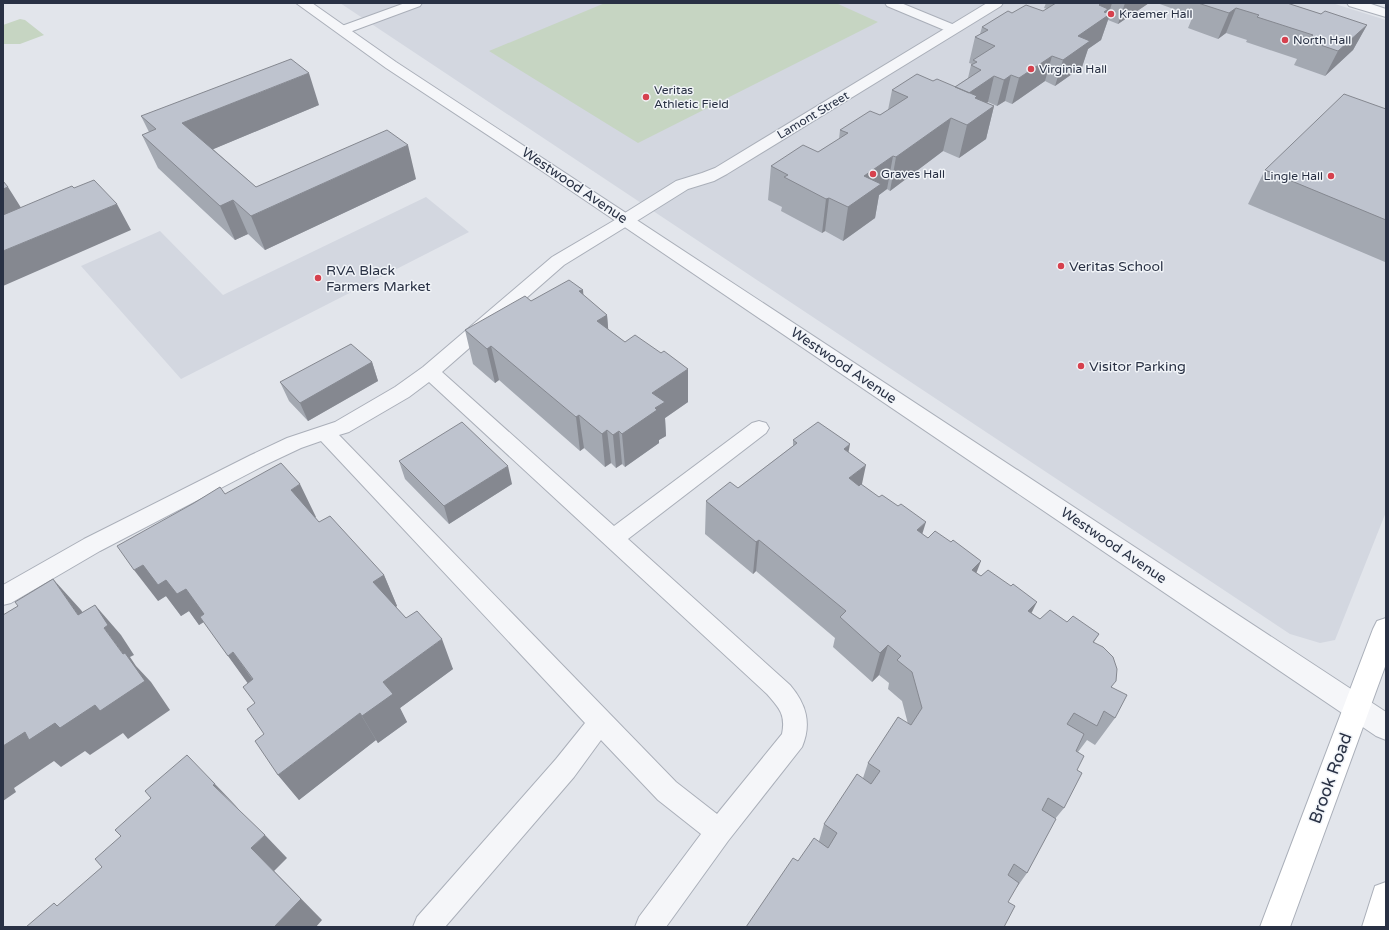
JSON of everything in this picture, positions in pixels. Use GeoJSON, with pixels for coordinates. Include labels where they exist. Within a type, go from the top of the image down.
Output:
{"type":"FeatureCollection","features":[{"type":"Feature","properties":{"kind":"main road","name":"Brook Road"},"geometry":{"type":"LineString","coordinates":[[1275,927],[1386,629]]}},
{"type":"Feature","properties":{"kind":"main road"},"geometry":{"type":"LineString","coordinates":[[1377,927],[1386,897]]}},
{"type":"Feature","properties":{"kind":"street","name":"Westwood Avenue"},"geometry":{"type":"LineString","coordinates":[[303,3],[343,30],[345,34],[1386,727]]}},
{"type":"Feature","properties":{"kind":"street","name":"Lamont Street"},"geometry":{"type":"LineString","coordinates":[[626,220],[682,185],[708,177],[721,171],[996,3]]}},
{"type":"Feature","properties":{"kind":"street"},"geometry":{"type":"LineString","coordinates":[[1354,3],[1386,13]]}},
{"type":"Feature","properties":{"kind":"lane"},"geometry":{"type":"LineString","coordinates":[[343,30],[416,3]]}},
{"type":"Feature","properties":{"kind":"lane"},"geometry":{"type":"LineString","coordinates":[[891,3],[953,29]]}},
{"type":"Feature","properties":{"kind":"lane"},"geometry":{"type":"LineString","coordinates":[[3,596],[92,545],[258,460],[294,443],[352,422],[411,387],[558,261],[626,220]]}},
{"type":"Feature","properties":{"kind":"lane"},"geometry":{"type":"LineString","coordinates":[[430,372],[775,686],[795,712],[796,725],[793,739],[719,832],[648,927]]}},
{"type":"Feature","properties":{"kind":"lane"},"geometry":{"type":"LineString","coordinates":[[614,538],[759,428]]}},
{"type":"Feature","properties":{"kind":"lane"},"geometry":{"type":"LineString","coordinates":[[325,433],[667,791],[719,832]]}},
{"type":"Feature","properties":{"kind":"lane"},"geometry":{"type":"LineString","coordinates":[[426,927],[565,768],[600,722]]}},
{"type":"Feature","properties":{"kind":"shaded area","name":"Veritas School"},"geometry":{"type":"Polygon","coordinates":[[[340,3],[1332,3],[1386,20],[1386,512],[1335,640],[1320,643],[1290,634],[340,3]]]}},
{"type":"Feature","properties":{"kind":"shaded area","name":"RVA Black Farmers Market"},"geometry":{"type":"Polygon","coordinates":[[[426,197],[469,232],[181,379],[81,266],[160,231],[223,295],[426,197]]]}},
{"type":"Feature","properties":{"kind":"green space","name":"Veritas Athletic Field"},"geometry":{"type":"Polygon","coordinates":[[[605,3],[836,3],[878,22],[638,143],[489,51],[605,3]]]}},
{"type":"Feature","properties":{"kind":"green space"},"geometry":{"type":"Polygon","coordinates":[[[20,19],[25,20],[44,35],[20,44],[3,44],[3,25],[20,19]]]}},
{"type":"Feature","properties":{"kind":"building"},"geometry":{"type":"Polygon","coordinates":[[[1056,3],[1102,3],[1099,5],[1108,9],[1104,12],[1110,14],[1078,36],[1090,41],[1063,60],[1052,56],[1019,78],[1011,75],[1004,80],[994,76],[969,93],[955,87],[981,70],[971,65],[977,62],[973,60],[995,46],[975,37],[988,30],[982,27],[1008,11],[1012,13],[1026,5],[1043,11],[1056,3]]]}},
{"type":"Feature","properties":{"kind":"building"},"geometry":{"type":"Polygon","coordinates":[[[1198,3],[1287,3],[1321,14],[1325,11],[1367,25],[1338,51],[1306,40],[1313,35],[1257,17],[1259,15],[1236,8],[1229,13],[1198,3]]]}},
{"type":"Feature","properties":{"kind":"building"},"geometry":{"type":"Polygon","coordinates":[[[291,59],[309,73],[182,123],[256,187],[387,130],[408,145],[251,216],[233,200],[220,206],[142,135],[156,129],[141,116],[291,59]]]}},
{"type":"Feature","properties":{"kind":"building"},"geometry":{"type":"Polygon","coordinates":[[[917,74],[933,81],[937,79],[977,96],[975,98],[994,106],[967,125],[951,118],[896,157],[893,156],[864,176],[881,184],[848,207],[829,198],[826,199],[784,177],[788,175],[771,166],[803,145],[818,152],[848,133],[840,130],[870,111],[880,115],[908,97],[892,90],[917,74]]]}},
{"type":"Feature","properties":{"kind":"building"},"geometry":{"type":"Polygon","coordinates":[[[1344,94],[1386,109],[1386,220],[1265,170],[1344,94]]]}},
{"type":"Feature","properties":{"kind":"building"},"geometry":{"type":"Polygon","coordinates":[[[94,180],[117,204],[3,251],[3,215],[72,186],[74,188],[94,180]]]}},
{"type":"Feature","properties":{"kind":"building"},"geometry":{"type":"Polygon","coordinates":[[[3,181],[8,187],[3,189],[3,181]]]}},
{"type":"Feature","properties":{"kind":"building"},"geometry":{"type":"Polygon","coordinates":[[[569,280],[583,290],[579,291],[607,315],[597,321],[625,342],[635,335],[661,353],[664,351],[688,369],[652,393],[665,402],[655,408],[657,410],[622,434],[619,431],[613,435],[607,430],[602,434],[579,415],[576,417],[491,346],[487,349],[465,330],[525,296],[531,301],[569,280]]]}},
{"type":"Feature","properties":{"kind":"building"},"geometry":{"type":"Polygon","coordinates":[[[351,344],[372,362],[300,403],[280,382],[351,344]]]}},
{"type":"Feature","properties":{"kind":"building"},"geometry":{"type":"Polygon","coordinates":[[[462,422],[508,466],[444,506],[399,461],[462,422]]]}},
{"type":"Feature","properties":{"kind":"building"},"geometry":{"type":"Polygon","coordinates":[[[818,422],[850,444],[844,449],[866,465],[849,478],[859,486],[861,484],[879,497],[882,495],[898,506],[901,504],[926,522],[917,530],[928,538],[935,531],[951,542],[953,540],[981,561],[972,570],[981,576],[988,570],[1011,586],[1013,584],[1037,602],[1028,611],[1040,619],[1050,610],[1067,622],[1073,616],[1099,634],[1093,642],[1103,647],[1113,657],[1117,669],[1116,681],[1111,687],[1127,695],[1115,718],[1104,711],[1097,726],[1074,713],[1067,724],[1084,734],[1076,751],[1084,756],[1077,770],[1082,773],[1064,808],[1048,798],[1042,810],[1056,819],[1027,873],[1014,864],[1008,875],[1019,883],[1008,902],[1015,906],[1004,927],[746,927],[793,858],[798,861],[814,838],[828,848],[837,833],[824,824],[857,774],[871,784],[880,771],[868,763],[898,717],[911,725],[922,708],[912,672],[897,660],[901,656],[888,645],[880,653],[840,617],[846,611],[759,540],[756,542],[706,501],[730,482],[738,488],[797,443],[793,440],[818,422]]]}},
{"type":"Feature","properties":{"kind":"building"},"geometry":{"type":"Polygon","coordinates":[[[281,463],[300,484],[291,490],[319,522],[330,516],[384,575],[373,582],[406,618],[417,611],[442,639],[383,682],[393,694],[362,716],[360,713],[278,775],[255,741],[264,734],[247,709],[255,703],[243,687],[253,679],[233,652],[228,656],[200,617],[204,614],[186,589],[177,594],[166,580],[158,585],[143,565],[134,570],[117,546],[220,487],[225,494],[281,463]]]}},
{"type":"Feature","properties":{"kind":"building"},"geometry":{"type":"Polygon","coordinates":[[[53,579],[78,615],[95,605],[108,625],[104,628],[123,654],[125,653],[145,681],[100,711],[95,705],[60,728],[55,723],[29,740],[25,732],[3,746],[3,615],[18,606],[15,602],[53,579]]]}},
{"type":"Feature","properties":{"kind":"building"},"geometry":{"type":"Polygon","coordinates":[[[187,755],[215,784],[213,785],[265,835],[251,848],[301,899],[274,927],[26,927],[54,903],[57,906],[102,867],[95,859],[121,836],[115,830],[151,798],[145,791],[187,755]]]}},
{"type":"Feature","properties":{"kind":"place","name":"Kraemer Hall"},"geometry":{"type":"Point","coordinates":[1111,14]}},
{"type":"Feature","properties":{"kind":"place","name":"North Hall"},"geometry":{"type":"Point","coordinates":[1285,40]}},
{"type":"Feature","properties":{"kind":"place","name":"Virginia Hall"},"geometry":{"type":"Point","coordinates":[1031,69]}},
{"type":"Feature","properties":{"kind":"place","name":"Veritas Athletic Field"},"geometry":{"type":"Point","coordinates":[646,97]}},
{"type":"Feature","properties":{"kind":"place","name":"Graves Hall"},"geometry":{"type":"Point","coordinates":[873,174]}},
{"type":"Feature","properties":{"kind":"place","name":"Lingle Hall"},"geometry":{"type":"Point","coordinates":[1331,176]}},
{"type":"Feature","properties":{"kind":"place","name":"Veritas School"},"geometry":{"type":"Point","coordinates":[1061,266]}},
{"type":"Feature","properties":{"kind":"place","name":"RVA Black Farmers Market"},"geometry":{"type":"Point","coordinates":[318,278]}},
{"type":"Feature","properties":{"kind":"place","name":"Visitor Parking"},"geometry":{"type":"Point","coordinates":[1081,366]}}]}
